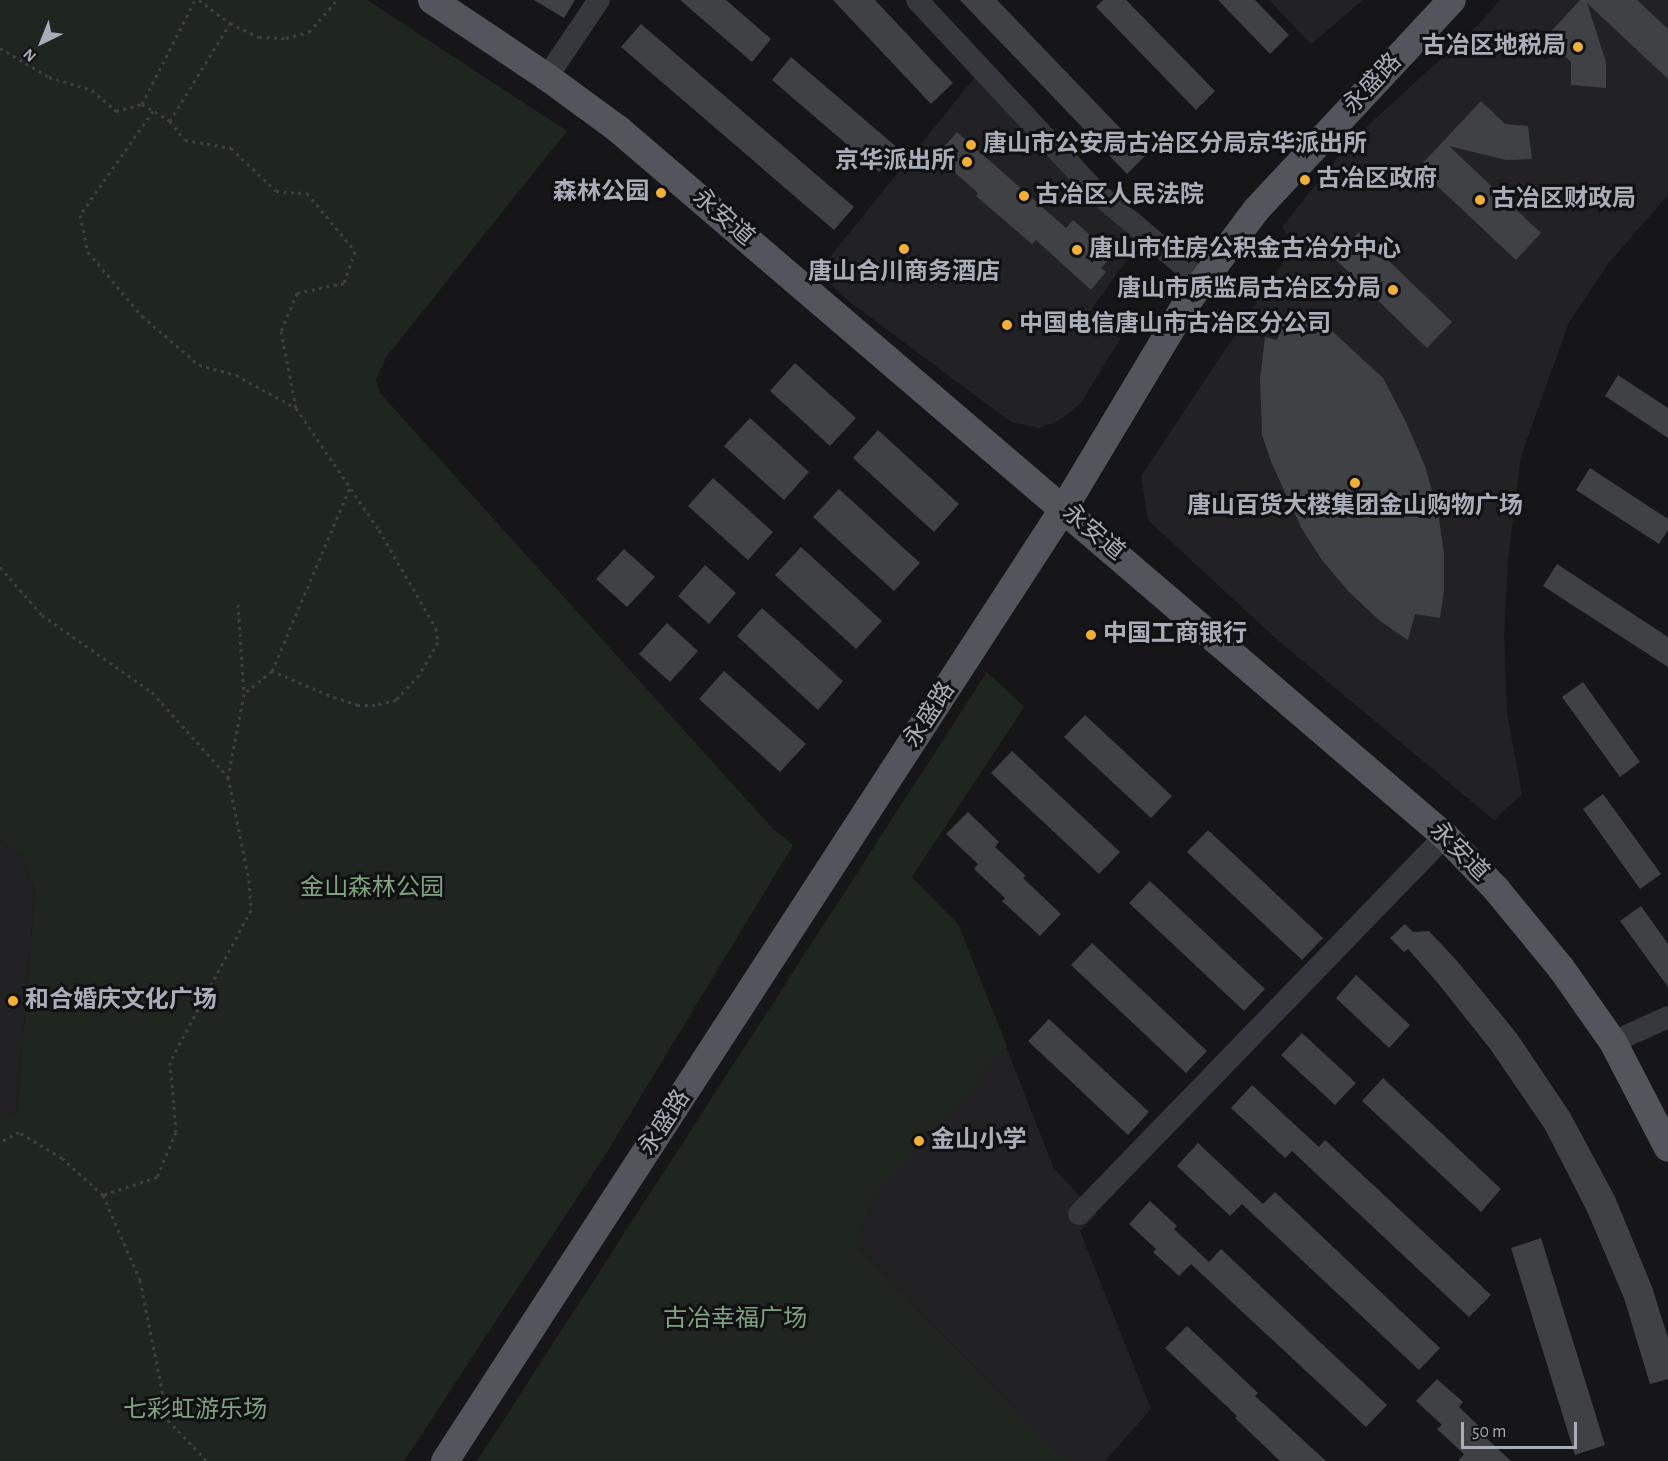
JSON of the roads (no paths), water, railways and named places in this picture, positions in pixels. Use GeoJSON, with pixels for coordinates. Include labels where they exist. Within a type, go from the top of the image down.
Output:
{"type":"FeatureCollection","features":[{"type":"Feature","properties":{"kind":"main road","name":"永安道"},"geometry":{"type":"LineString","coordinates":[[432,0],[547,76],[618,129],[1445,836],[1496,889],[1561,968],[1613,1042],[1668,1148]]}},
{"type":"Feature","properties":{"kind":"main road","name":"永盛路"},"geometry":{"type":"LineString","coordinates":[[430,1461],[1059,505],[1192,273],[1241,208],[1430,0]]}},
{"type":"Feature","properties":{"kind":"main road","name":"永盛路"},"geometry":{"type":"LineString","coordinates":[[445,1461],[1188,301],[1256,210],[1452,0]]}},
{"type":"Feature","properties":{"kind":"street"},"geometry":{"type":"LineString","coordinates":[[547,76],[599,0]]}},
{"type":"Feature","properties":{"kind":"street"},"geometry":{"type":"LineString","coordinates":[[917,0],[1097,193],[1192,273]]}},
{"type":"Feature","properties":{"kind":"street"},"geometry":{"type":"LineString","coordinates":[[1079,1214],[1445,836]]}},
{"type":"Feature","properties":{"kind":"street"},"geometry":{"type":"LineString","coordinates":[[1613,1042],[1668,1017]]}},
{"type":"Feature","properties":{"kind":"place","name":"古冶区地税局"},"geometry":{"type":"Point","coordinates":[1578,47]}},
{"type":"Feature","properties":{"kind":"place","name":"唐山市公安局古冶区分局京华派出所"},"geometry":{"type":"Point","coordinates":[971,145]}},
{"type":"Feature","properties":{"kind":"place","name":"京华派出所"},"geometry":{"type":"Point","coordinates":[967,162]}},
{"type":"Feature","properties":{"kind":"place","name":"古冶区政府"},"geometry":{"type":"Point","coordinates":[1305,180]}},
{"type":"Feature","properties":{"kind":"place","name":"森林公园"},"geometry":{"type":"Point","coordinates":[661,193]}},
{"type":"Feature","properties":{"kind":"place","name":"古冶区人民法院"},"geometry":{"type":"Point","coordinates":[1024,196]}},
{"type":"Feature","properties":{"kind":"place","name":"古冶区财政局"},"geometry":{"type":"Point","coordinates":[1480,200]}},
{"type":"Feature","properties":{"kind":"place","name":"唐山合川商务酒店"},"geometry":{"type":"Point","coordinates":[904,249]}},
{"type":"Feature","properties":{"kind":"place","name":"唐山市住房公积金古冶分中心"},"geometry":{"type":"Point","coordinates":[1077,250]}},
{"type":"Feature","properties":{"kind":"place","name":"唐山市质监局古冶区分局"},"geometry":{"type":"Point","coordinates":[1393,290]}},
{"type":"Feature","properties":{"kind":"place","name":"中国电信唐山市古冶区分公司"},"geometry":{"type":"Point","coordinates":[1007,325]}},
{"type":"Feature","properties":{"kind":"place","name":"唐山百货大楼集团金山购物广场"},"geometry":{"type":"Point","coordinates":[1355,483]}},
{"type":"Feature","properties":{"kind":"place","name":"中国工商银行"},"geometry":{"type":"Point","coordinates":[1091,635]}},
{"type":"Feature","properties":{"kind":"place","name":"和合婚庆文化广场"},"geometry":{"type":"Point","coordinates":[13,1001]}},
{"type":"Feature","properties":{"kind":"place","name":"金山小学"},"geometry":{"type":"Point","coordinates":[919,1141]}},
{"type":"Feature","properties":{"kind":"park label","name":"金山森林公园"},"geometry":{"type":"Point","coordinates":[372,889]}},
{"type":"Feature","properties":{"kind":"park label","name":"古冶幸福广场"},"geometry":{"type":"Point","coordinates":[735,1320]}},
{"type":"Feature","properties":{"kind":"park label","name":"七彩虹游乐场"},"geometry":{"type":"Point","coordinates":[195,1411]}}]}
